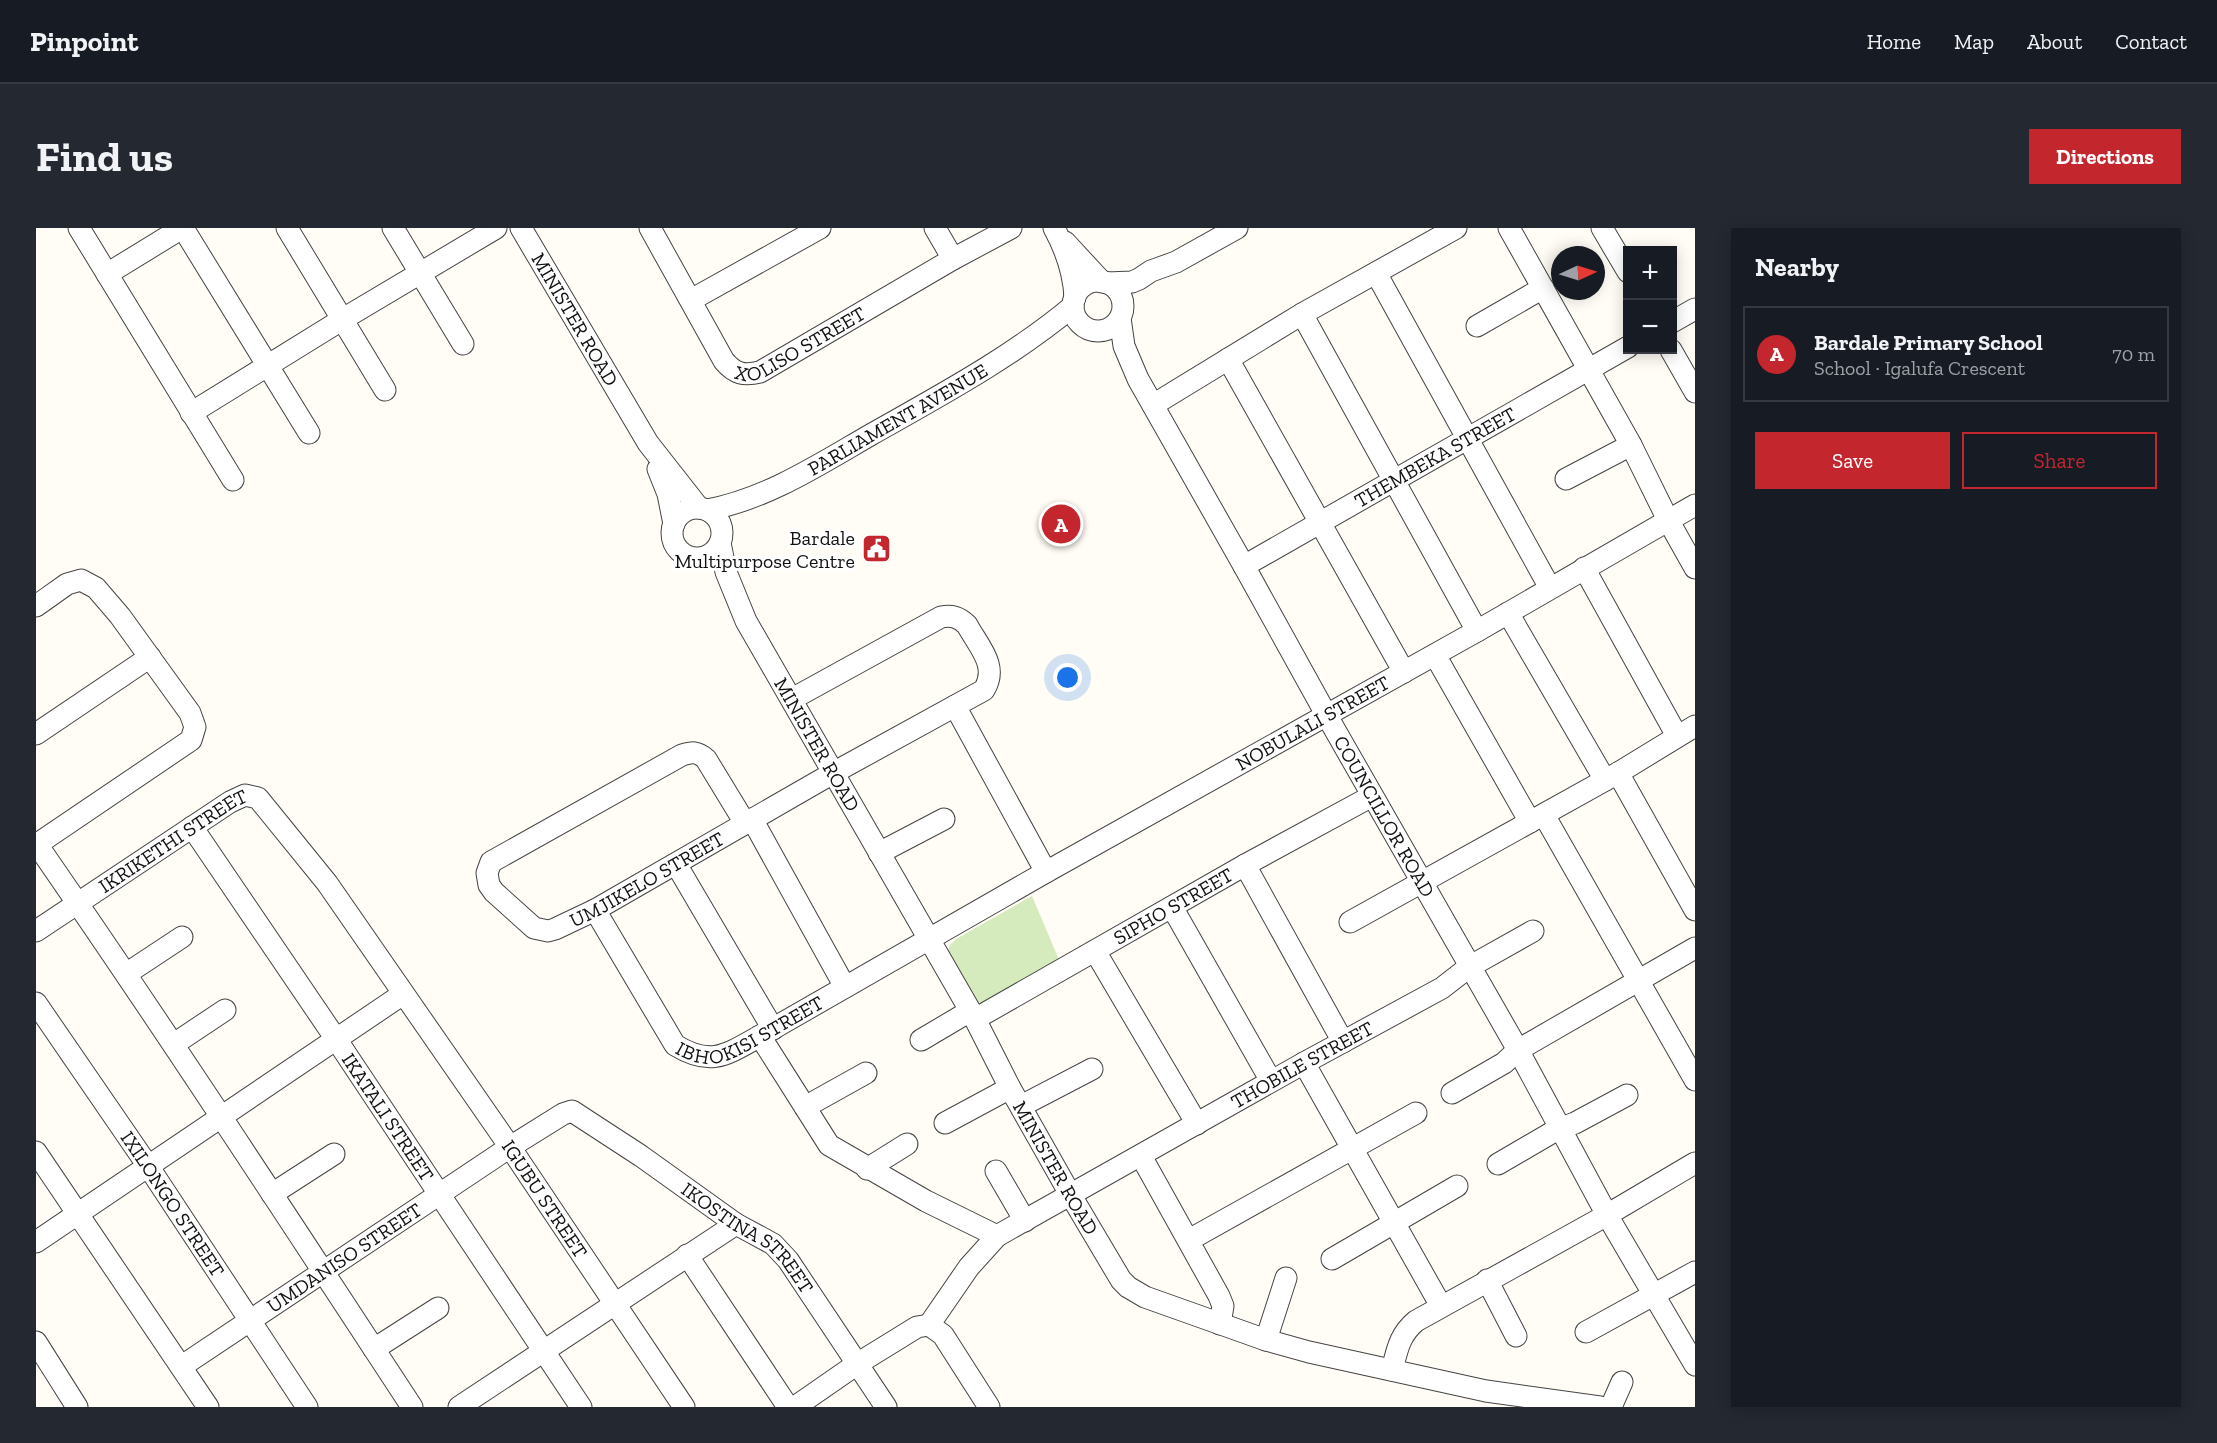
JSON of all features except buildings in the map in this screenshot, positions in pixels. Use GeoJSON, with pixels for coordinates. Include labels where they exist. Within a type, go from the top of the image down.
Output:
{"type":"FeatureCollection","features":[{"type":"Feature","properties":{"kind":"street"},"geometry":{"type":"LineString","coordinates":[[79,228],[232,480]]}},
{"type":"Feature","properties":{"kind":"street"},"geometry":{"type":"LineString","coordinates":[[107,274],[182,228],[309,433]]}},
{"type":"Feature","properties":{"kind":"street"},"geometry":{"type":"LineString","coordinates":[[287,228],[385,390]]}},
{"type":"Feature","properties":{"kind":"street"},"geometry":{"type":"LineString","coordinates":[[393,228],[463,344]]}},
{"type":"Feature","properties":{"kind":"street"},"geometry":{"type":"LineString","coordinates":[[191,413],[496,228]]}},
{"type":"Feature","properties":{"kind":"street","name":"MINISTER ROAD"},"geometry":{"type":"LineString","coordinates":[[521,228],[648,443],[668,494],[674,524]]}},
{"type":"Feature","properties":{"kind":"street","name":"XOLISO STREET"},"geometry":{"type":"LineString","coordinates":[[650,228],[724,361],[732,370],[741,374],[760,372],[953,259],[1011,228]]}},
{"type":"Feature","properties":{"kind":"street"},"geometry":{"type":"LineString","coordinates":[[691,300],[820,228]]}},
{"type":"Feature","properties":{"kind":"street"},"geometry":{"type":"LineString","coordinates":[[935,228],[953,259]]}},
{"type":"Feature","properties":{"kind":"street"},"geometry":{"type":"LineString","coordinates":[[1074,302],[1078,292],[1089,283],[1132,282],[1151,271],[1176,262],[1237,228]]}},
{"type":"Feature","properties":{"kind":"street"},"geometry":{"type":"LineString","coordinates":[[1153,405],[1302,314],[1456,228]]}},
{"type":"Feature","properties":{"kind":"street"},"geometry":{"type":"LineString","coordinates":[[1509,228],[1588,368],[1695,568]]}},
{"type":"Feature","properties":{"kind":"street"},"geometry":{"type":"LineString","coordinates":[[1602,228],[1623,264]]}},
{"type":"Feature","properties":{"kind":"street"},"geometry":{"type":"LineString","coordinates":[[1055,230],[1074,280],[1077,319],[1091,330],[1110,328],[1147,285],[1156,281],[1176,262]]}},
{"type":"Feature","properties":{"kind":"street"},"geometry":{"type":"LineString","coordinates":[[1055,230],[1105,283],[1119,294],[1121,314]]}},
{"type":"Feature","properties":{"kind":"street"},"geometry":{"type":"LineString","coordinates":[[1376,273],[1550,588]]}},
{"type":"Feature","properties":{"kind":"street"},"geometry":{"type":"LineString","coordinates":[[1477,326],[1543,288]]}},
{"type":"Feature","properties":{"kind":"street","name":"PARLIAMENT AVENUE"},"geometry":{"type":"LineString","coordinates":[[703,509],[738,503],[782,485],[1011,353],[1074,302]]}},
{"type":"Feature","properties":{"kind":"street"},"geometry":{"type":"LineString","coordinates":[[1677,319],[1695,309]]}},
{"type":"Feature","properties":{"kind":"street","name":"COUNCILLOR ROAD"},"geometry":{"type":"LineString","coordinates":[[1121,314],[1124,346],[1138,379],[1245,566],[1372,796],[1518,1050],[1558,1129],[1695,1365]]}},
{"type":"Feature","properties":{"kind":"street"},"geometry":{"type":"LineString","coordinates":[[1302,314],[1477,631]]}},
{"type":"Feature","properties":{"kind":"street","name":"PARLIAMENT AVENUE"},"geometry":{"type":"LineString","coordinates":[[1011,353],[1062,333],[1091,330]]}},
{"type":"Feature","properties":{"kind":"street","name":"COUNCILLOR ROAD"},"geometry":{"type":"LineString","coordinates":[[1091,330],[1138,379]]}},
{"type":"Feature","properties":{"kind":"street","name":"THEMBEKA STREET"},"geometry":{"type":"LineString","coordinates":[[1245,566],[1623,349]]}},
{"type":"Feature","properties":{"kind":"street"},"geometry":{"type":"LineString","coordinates":[[1673,354],[1695,392]]}},
{"type":"Feature","properties":{"kind":"street"},"geometry":{"type":"LineString","coordinates":[[1228,359],[1404,672]]}},
{"type":"Feature","properties":{"kind":"street","name":"MINISTER ROAD"},"geometry":{"type":"LineString","coordinates":[[648,443],[703,509]]}},
{"type":"Feature","properties":{"kind":"street"},"geometry":{"type":"LineString","coordinates":[[1566,479],[1630,445]]}},
{"type":"Feature","properties":{"kind":"street","name":"PARLIAMENT AVENUE"},"geometry":{"type":"LineString","coordinates":[[720,539],[730,525],[782,485]]}},
{"type":"Feature","properties":{"kind":"street","name":"NOBULALI STREET"},"geometry":{"type":"LineString","coordinates":[[929,940],[1435,655],[1695,505]]}},
{"type":"Feature","properties":{"kind":"street"},"geometry":{"type":"LineString","coordinates":[[703,509],[719,521],[720,539],[708,555],[692,557],[681,552],[674,542],[674,524],[684,512],[703,509]]}},
{"type":"Feature","properties":{"kind":"street","name":"MINISTER ROAD"},"geometry":{"type":"LineString","coordinates":[[720,539],[726,572],[746,621]]}},
{"type":"Feature","properties":{"kind":"street","name":"MINISTER ROAD"},"geometry":{"type":"LineString","coordinates":[[692,557],[706,569],[746,621],[972,1015],[1070,1194],[1116,1273],[1128,1287],[1145,1297],[1220,1324],[1309,1352],[1486,1391],[1600,1407]]}},
{"type":"Feature","properties":{"kind":"street"},"geometry":{"type":"LineString","coordinates":[[1350,922],[1689,733],[1584,568]]}},
{"type":"Feature","properties":{"kind":"street"},"geometry":{"type":"LineString","coordinates":[[36,606],[67,584],[81,579],[96,588],[120,616],[190,713],[195,727],[191,740],[36,844],[174,1044],[412,1407]]}},
{"type":"Feature","properties":{"kind":"street"},"geometry":{"type":"LineString","coordinates":[[1508,613],[1695,910]]}},
{"type":"Feature","properties":{"kind":"street","name":"UMJIKELO STREET"},"geometry":{"type":"LineString","coordinates":[[748,821],[706,759],[699,753],[692,752],[682,755],[491,862],[487,873],[489,885],[534,928],[548,931],[555,929],[595,910],[748,821],[984,690],[991,672],[990,665],[967,625],[956,616],[948,615],[792,699]]}},
{"type":"Feature","properties":{"kind":"street"},"geometry":{"type":"LineString","coordinates":[[1435,655],[1639,981],[1695,1080]]}},
{"type":"Feature","properties":{"kind":"street"},"geometry":{"type":"LineString","coordinates":[[36,734],[150,657]]}},
{"type":"Feature","properties":{"kind":"street"},"geometry":{"type":"LineString","coordinates":[[955,706],[1046,873]]}},
{"type":"Feature","properties":{"kind":"street","name":"IKRIKETHI STREET"},"geometry":{"type":"LineString","coordinates":[[36,931],[230,802],[245,795],[258,798],[327,883],[404,994]]}},
{"type":"Feature","properties":{"kind":"street","name":"SIPHO STREET"},"geometry":{"type":"LineString","coordinates":[[921,1040],[1095,951],[1245,865],[1372,796]]}},
{"type":"Feature","properties":{"kind":"street"},"geometry":{"type":"LineString","coordinates":[[879,853],[944,819]]}},
{"type":"Feature","properties":{"kind":"street"},"geometry":{"type":"LineString","coordinates":[[748,821],[845,987]]}},
{"type":"Feature","properties":{"kind":"street","name":"IKATALI STREET"},"geometry":{"type":"LineString","coordinates":[[192,827],[336,1039],[580,1407]]}},
{"type":"Feature","properties":{"kind":"street"},"geometry":{"type":"LineString","coordinates":[[676,864],[805,1107],[829,1145],[926,1201],[998,1236]]}},
{"type":"Feature","properties":{"kind":"street"},"geometry":{"type":"LineString","coordinates":[[1245,865],[1343,1042]]}},
{"type":"Feature","properties":{"kind":"street"},"geometry":{"type":"LineString","coordinates":[[1172,907],[1271,1081]]}},
{"type":"Feature","properties":{"kind":"street","name":"IBHOKISI STREET"},"geometry":{"type":"LineString","coordinates":[[595,910],[675,1045],[689,1053],[710,1058],[719,1057],[766,1033],[929,940]]}},
{"type":"Feature","properties":{"kind":"street","name":"THOBILE STREET"},"geometry":{"type":"LineString","coordinates":[[929,1325],[969,1267],[998,1236],[1271,1081],[1442,988],[1469,967],[1533,931]]}},
{"type":"Feature","properties":{"kind":"street"},"geometry":{"type":"LineString","coordinates":[[126,974],[182,937]]}},
{"type":"Feature","properties":{"kind":"street"},"geometry":{"type":"LineString","coordinates":[[1452,1093],[1504,1062],[1518,1050],[1695,948]]}},
{"type":"Feature","properties":{"kind":"street"},"geometry":{"type":"LineString","coordinates":[[1095,951],[1197,1124]]}},
{"type":"Feature","properties":{"kind":"street"},"geometry":{"type":"LineString","coordinates":[[36,1242],[404,994]]}},
{"type":"Feature","properties":{"kind":"street","name":"IGUBU STREET"},"geometry":{"type":"LineString","coordinates":[[404,994],[510,1147],[684,1407]]}},
{"type":"Feature","properties":{"kind":"street","name":"IXILONGO STREET"},"geometry":{"type":"LineString","coordinates":[[36,1003],[148,1166],[307,1407]]}},
{"type":"Feature","properties":{"kind":"street"},"geometry":{"type":"LineString","coordinates":[[174,1044],[225,1011]]}},
{"type":"Feature","properties":{"kind":"street"},"geometry":{"type":"LineString","coordinates":[[1304,1063],[1441,1306]]}},
{"type":"Feature","properties":{"kind":"street"},"geometry":{"type":"LineString","coordinates":[[1021,1106],[1092,1069]]}},
{"type":"Feature","properties":{"kind":"street"},"geometry":{"type":"LineString","coordinates":[[805,1107],[866,1073]]}},
{"type":"Feature","properties":{"kind":"street"},"geometry":{"type":"LineString","coordinates":[[945,1123],[1010,1088]]}},
{"type":"Feature","properties":{"kind":"street"},"geometry":{"type":"LineString","coordinates":[[1498,1164],[1558,1129],[1575,1123],[1627,1095]]}},
{"type":"Feature","properties":{"kind":"street","name":"UMDANISO STREET"},"geometry":{"type":"LineString","coordinates":[[182,1366],[510,1147],[568,1112]]}},
{"type":"Feature","properties":{"kind":"street","name":"IKOSTINA STREET"},"geometry":{"type":"LineString","coordinates":[[568,1112],[580,1115],[736,1224],[773,1244],[782,1252],[886,1407]]}},
{"type":"Feature","properties":{"kind":"street"},"geometry":{"type":"LineString","coordinates":[[1190,1240],[1416,1113]]}},
{"type":"Feature","properties":{"kind":"street"},"geometry":{"type":"LineString","coordinates":[[867,1168],[907,1144]]}},
{"type":"Feature","properties":{"kind":"street"},"geometry":{"type":"LineString","coordinates":[[36,1152],[208,1407]]}},
{"type":"Feature","properties":{"kind":"street"},"geometry":{"type":"LineString","coordinates":[[272,1194],[334,1154]]}},
{"type":"Feature","properties":{"kind":"street"},"geometry":{"type":"LineString","coordinates":[[1141,1156],[1190,1240],[1221,1301],[1223,1306],[1220,1324]]}},
{"type":"Feature","properties":{"kind":"street"},"geometry":{"type":"LineString","coordinates":[[1392,1370],[1404,1331],[1416,1321],[1607,1215],[1695,1163]]}},
{"type":"Feature","properties":{"kind":"street"},"geometry":{"type":"LineString","coordinates":[[996,1171],[1025,1221]]}},
{"type":"Feature","properties":{"kind":"street"},"geometry":{"type":"LineString","coordinates":[[1332,1259],[1457,1186]]}},
{"type":"Feature","properties":{"kind":"street"},"geometry":{"type":"LineString","coordinates":[[459,1407],[736,1224]]}},
{"type":"Feature","properties":{"kind":"street"},"geometry":{"type":"LineString","coordinates":[[687,1255],[788,1407]]}},
{"type":"Feature","properties":{"kind":"street"},"geometry":{"type":"LineString","coordinates":[[1586,1332],[1695,1272]]}},
{"type":"Feature","properties":{"kind":"street"},"geometry":{"type":"LineString","coordinates":[[1266,1340],[1286,1278]]}},
{"type":"Feature","properties":{"kind":"street"},"geometry":{"type":"LineString","coordinates":[[1487,1280],[1516,1336]]}},
{"type":"Feature","properties":{"kind":"street"},"geometry":{"type":"LineString","coordinates":[[374,1349],[438,1308]]}},
{"type":"Feature","properties":{"kind":"street"},"geometry":{"type":"LineString","coordinates":[[795,1407],[857,1364],[918,1327],[929,1325],[942,1335],[989,1407]]}},
{"type":"Feature","properties":{"kind":"street"},"geometry":{"type":"LineString","coordinates":[[36,1342],[76,1407]]}},
{"type":"Feature","properties":{"kind":"street"},"geometry":{"type":"LineString","coordinates":[[1611,1407],[1622,1382]]}},
{"type":"Feature","properties":{"kind":"green space"},"geometry":{"type":"Polygon","coordinates":[[[1032,896],[1060,962],[983,1003],[976,1002],[948,953],[950,945],[956,939],[1032,896]]]}},
{"type":"Feature","properties":{"kind":"place","name":"Bardale Primary School"},"geometry":{"type":"Point","coordinates":[1061,524]}},
{"type":"Feature","properties":{"kind":"place","name":"Bardale Multipurpose Centre"},"geometry":{"type":"Point","coordinates":[876,549]}}]}
